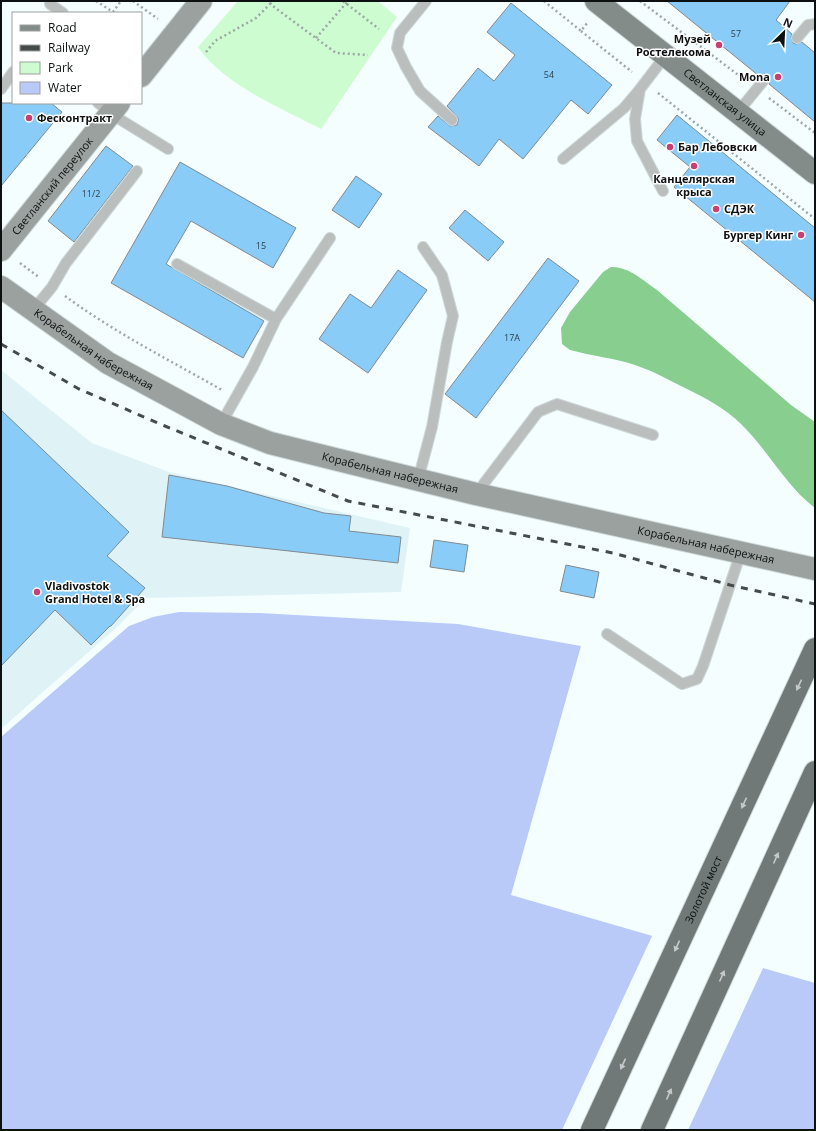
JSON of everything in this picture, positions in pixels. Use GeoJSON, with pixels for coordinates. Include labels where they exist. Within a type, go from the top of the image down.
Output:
{"type":"FeatureCollection","features":[{"type":"Feature","properties":{"kind":"highway","name":"Золотой мост"},"geometry":{"type":"LineString","coordinates":[[592,1130],[815,649]]}},
{"type":"Feature","properties":{"kind":"highway"},"geometry":{"type":"LineString","coordinates":[[652,1130],[815,772]]}},
{"type":"Feature","properties":{"kind":"main road"},"geometry":{"type":"LineString","coordinates":[[142,72],[201,1]]}},
{"type":"Feature","properties":{"kind":"main road","name":"Светланская улица"},"geometry":{"type":"LineString","coordinates":[[599,3],[815,174]]}},
{"type":"Feature","properties":{"kind":"main road","name":"Светланский переулок"},"geometry":{"type":"LineString","coordinates":[[7,254],[109,106]]}},
{"type":"Feature","properties":{"kind":"main road","name":"Корабельная набережная"},"geometry":{"type":"LineString","coordinates":[[1,287],[108,363],[221,424],[270,443],[476,494],[815,569]]}},
{"type":"Feature","properties":{"kind":"lane"},"geometry":{"type":"LineString","coordinates":[[426,1],[400,33],[397,48],[420,91],[452,120]]}},
{"type":"Feature","properties":{"kind":"lane"},"geometry":{"type":"LineString","coordinates":[[50,4],[62,12]]}},
{"type":"Feature","properties":{"kind":"lane"},"geometry":{"type":"LineString","coordinates":[[797,38],[808,25],[815,24]]}},
{"type":"Feature","properties":{"kind":"lane"},"geometry":{"type":"LineString","coordinates":[[563,159],[624,108],[666,55]]}},
{"type":"Feature","properties":{"kind":"lane"},"geometry":{"type":"LineString","coordinates":[[1,89],[12,73]]}},
{"type":"Feature","properties":{"kind":"lane"},"geometry":{"type":"LineString","coordinates":[[738,112],[764,80]]}},
{"type":"Feature","properties":{"kind":"lane"},"geometry":{"type":"LineString","coordinates":[[642,86],[636,119],[637,141],[663,191]]}},
{"type":"Feature","properties":{"kind":"lane"},"geometry":{"type":"LineString","coordinates":[[109,106],[168,149]]}},
{"type":"Feature","properties":{"kind":"lane"},"geometry":{"type":"LineString","coordinates":[[34,310],[52,286],[66,263],[137,171]]}},
{"type":"Feature","properties":{"kind":"lane"},"geometry":{"type":"LineString","coordinates":[[221,424],[236,398],[276,319],[330,238]]}},
{"type":"Feature","properties":{"kind":"lane"},"geometry":{"type":"LineString","coordinates":[[418,480],[432,427],[453,316],[442,276],[423,247]]}},
{"type":"Feature","properties":{"kind":"lane"},"geometry":{"type":"LineString","coordinates":[[176,264],[276,319]]}},
{"type":"Feature","properties":{"kind":"lane"},"geometry":{"type":"LineString","coordinates":[[476,494],[538,412],[557,404],[653,435]]}},
{"type":"Feature","properties":{"kind":"lane"},"geometry":{"type":"LineString","coordinates":[[607,634],[682,684],[697,679],[703,666],[741,552]]}},
{"type":"Feature","properties":{"kind":"path"},"geometry":{"type":"LineString","coordinates":[[96,1],[113,12],[121,1]]}},
{"type":"Feature","properties":{"kind":"path"},"geometry":{"type":"LineString","coordinates":[[133,1],[160,21]]}},
{"type":"Feature","properties":{"kind":"path"},"geometry":{"type":"LineString","coordinates":[[206,52],[215,41],[256,18],[273,1]]}},
{"type":"Feature","properties":{"kind":"path"},"geometry":{"type":"LineString","coordinates":[[343,1],[347,2],[379,30]]}},
{"type":"Feature","properties":{"kind":"path"},"geometry":{"type":"LineString","coordinates":[[544,1],[582,31],[642,86],[815,219]]}},
{"type":"Feature","properties":{"kind":"path"},"geometry":{"type":"LineString","coordinates":[[640,1],[815,133]]}},
{"type":"Feature","properties":{"kind":"path"},"geometry":{"type":"LineString","coordinates":[[316,38],[347,2]]}},
{"type":"Feature","properties":{"kind":"path"},"geometry":{"type":"LineString","coordinates":[[582,31],[599,3]]}},
{"type":"Feature","properties":{"kind":"path"},"geometry":{"type":"LineString","coordinates":[[270,4],[336,53],[368,55]]}},
{"type":"Feature","properties":{"kind":"path"},"geometry":{"type":"LineString","coordinates":[[7,254],[87,313],[236,398]]}},
{"type":"Feature","properties":{"kind":"shaded area","name":"Vladivostok Grand Hotel & Spa"},"geometry":{"type":"Polygon","coordinates":[[[1,370],[92,443],[169,472],[410,528],[401,592],[146,598],[117,627],[1,729],[1,370]]]}},
{"type":"Feature","properties":{"kind":"green space"},"geometry":{"type":"Polygon","coordinates":[[[238,1],[378,1],[397,17],[321,129],[271,104],[238,84],[209,61],[198,47],[238,1]]]}},
{"type":"Feature","properties":{"kind":"green space"},"geometry":{"type":"Polygon","coordinates":[[[611,267],[617,267],[630,271],[657,290],[791,405],[815,422],[815,508],[795,489],[751,434],[735,418],[722,408],[642,367],[570,350],[562,344],[561,328],[570,312],[603,272],[611,267]]]}},
{"type":"Feature","properties":{"kind":"water"},"geometry":{"type":"Polygon","coordinates":[[[179,612],[260,613],[458,624],[581,646],[511,895],[815,983],[815,1130],[1,1130],[1,737],[129,626],[153,617],[179,612]]]}},
{"type":"Feature","properties":{"kind":"pier"},"geometry":{"type":"Polygon","coordinates":[[[653,934],[764,966],[688,1130],[562,1130],[653,934]]]}},
{"type":"Feature","properties":{"kind":"building"},"geometry":{"type":"Polygon","coordinates":[[[667,1],[790,1],[776,20],[792,34],[791,37],[793,43],[796,44],[802,42],[815,53],[815,122],[769,84],[770,81],[768,75],[765,74],[759,76],[667,1]]]}},
{"type":"Feature","properties":{"kind":"building"},"geometry":{"type":"Polygon","coordinates":[[[511,3],[612,85],[588,114],[571,100],[523,159],[499,139],[479,166],[428,127],[438,116],[450,126],[457,125],[458,118],[447,106],[478,68],[494,81],[515,55],[487,32],[511,3]]]}},
{"type":"Feature","properties":{"kind":"building","name":"Фесконтракт"},"geometry":{"type":"Polygon","coordinates":[[[1,103],[52,104],[62,112],[1,186],[1,103]]]}},
{"type":"Feature","properties":{"kind":"building"},"geometry":{"type":"Polygon","coordinates":[[[677,115],[815,228],[815,302],[674,187],[690,167],[657,140],[677,115]]]}},
{"type":"Feature","properties":{"kind":"building"},"geometry":{"type":"Polygon","coordinates":[[[106,146],[133,166],[74,242],[48,221],[106,146]]]}},
{"type":"Feature","properties":{"kind":"building"},"geometry":{"type":"Polygon","coordinates":[[[180,162],[296,228],[273,268],[191,221],[166,264],[264,321],[243,358],[111,283],[180,162]]]}},
{"type":"Feature","properties":{"kind":"building"},"geometry":{"type":"Polygon","coordinates":[[[356,176],[382,194],[359,228],[332,210],[356,176]]]}},
{"type":"Feature","properties":{"kind":"building"},"geometry":{"type":"Polygon","coordinates":[[[465,210],[504,242],[488,261],[449,228],[465,210]]]}},
{"type":"Feature","properties":{"kind":"building"},"geometry":{"type":"Polygon","coordinates":[[[548,258],[579,281],[476,418],[445,394],[548,258]]]}},
{"type":"Feature","properties":{"kind":"building"},"geometry":{"type":"Polygon","coordinates":[[[398,270],[427,290],[368,373],[319,339],[350,294],[371,308],[398,270]]]}},
{"type":"Feature","properties":{"kind":"building","name":"Vladivostok Grand Hotel & Spa"},"geometry":{"type":"Polygon","coordinates":[[[1,410],[129,532],[107,556],[145,588],[111,626],[91,645],[55,610],[1,666],[1,410]]]}},
{"type":"Feature","properties":{"kind":"building"},"geometry":{"type":"Polygon","coordinates":[[[169,475],[227,486],[324,513],[351,516],[349,531],[401,537],[398,563],[162,537],[169,475]]]}},
{"type":"Feature","properties":{"kind":"building"},"geometry":{"type":"Polygon","coordinates":[[[434,540],[468,545],[464,572],[430,567],[434,540]]]}},
{"type":"Feature","properties":{"kind":"building"},"geometry":{"type":"Polygon","coordinates":[[[566,565],[599,572],[594,598],[560,591],[566,565]]]}},
{"type":"Feature","properties":{"kind":"railway"},"geometry":{"type":"LineString","coordinates":[[1,344],[79,389],[348,501],[613,553],[730,585],[815,604]]}},
{"type":"Feature","properties":{"kind":"place","name":"Музей Ростелекома"},"geometry":{"type":"Point","coordinates":[719,45]}},
{"type":"Feature","properties":{"kind":"place","name":"Mona"},"geometry":{"type":"Point","coordinates":[778,77]}},
{"type":"Feature","properties":{"kind":"place","name":"Фесконтракт"},"geometry":{"type":"Point","coordinates":[29,118]}},
{"type":"Feature","properties":{"kind":"place","name":"Бар Лебовски"},"geometry":{"type":"Point","coordinates":[670,147]}},
{"type":"Feature","properties":{"kind":"place","name":"Канцелярская крыса"},"geometry":{"type":"Point","coordinates":[694,166]}},
{"type":"Feature","properties":{"kind":"place","name":"СДЭК"},"geometry":{"type":"Point","coordinates":[716,209]}},
{"type":"Feature","properties":{"kind":"place","name":"Бургер Кинг"},"geometry":{"type":"Point","coordinates":[801,235]}},
{"type":"Feature","properties":{"kind":"place","name":"Vladivostok Grand Hotel & Spa"},"geometry":{"type":"Point","coordinates":[37,592]}}]}
